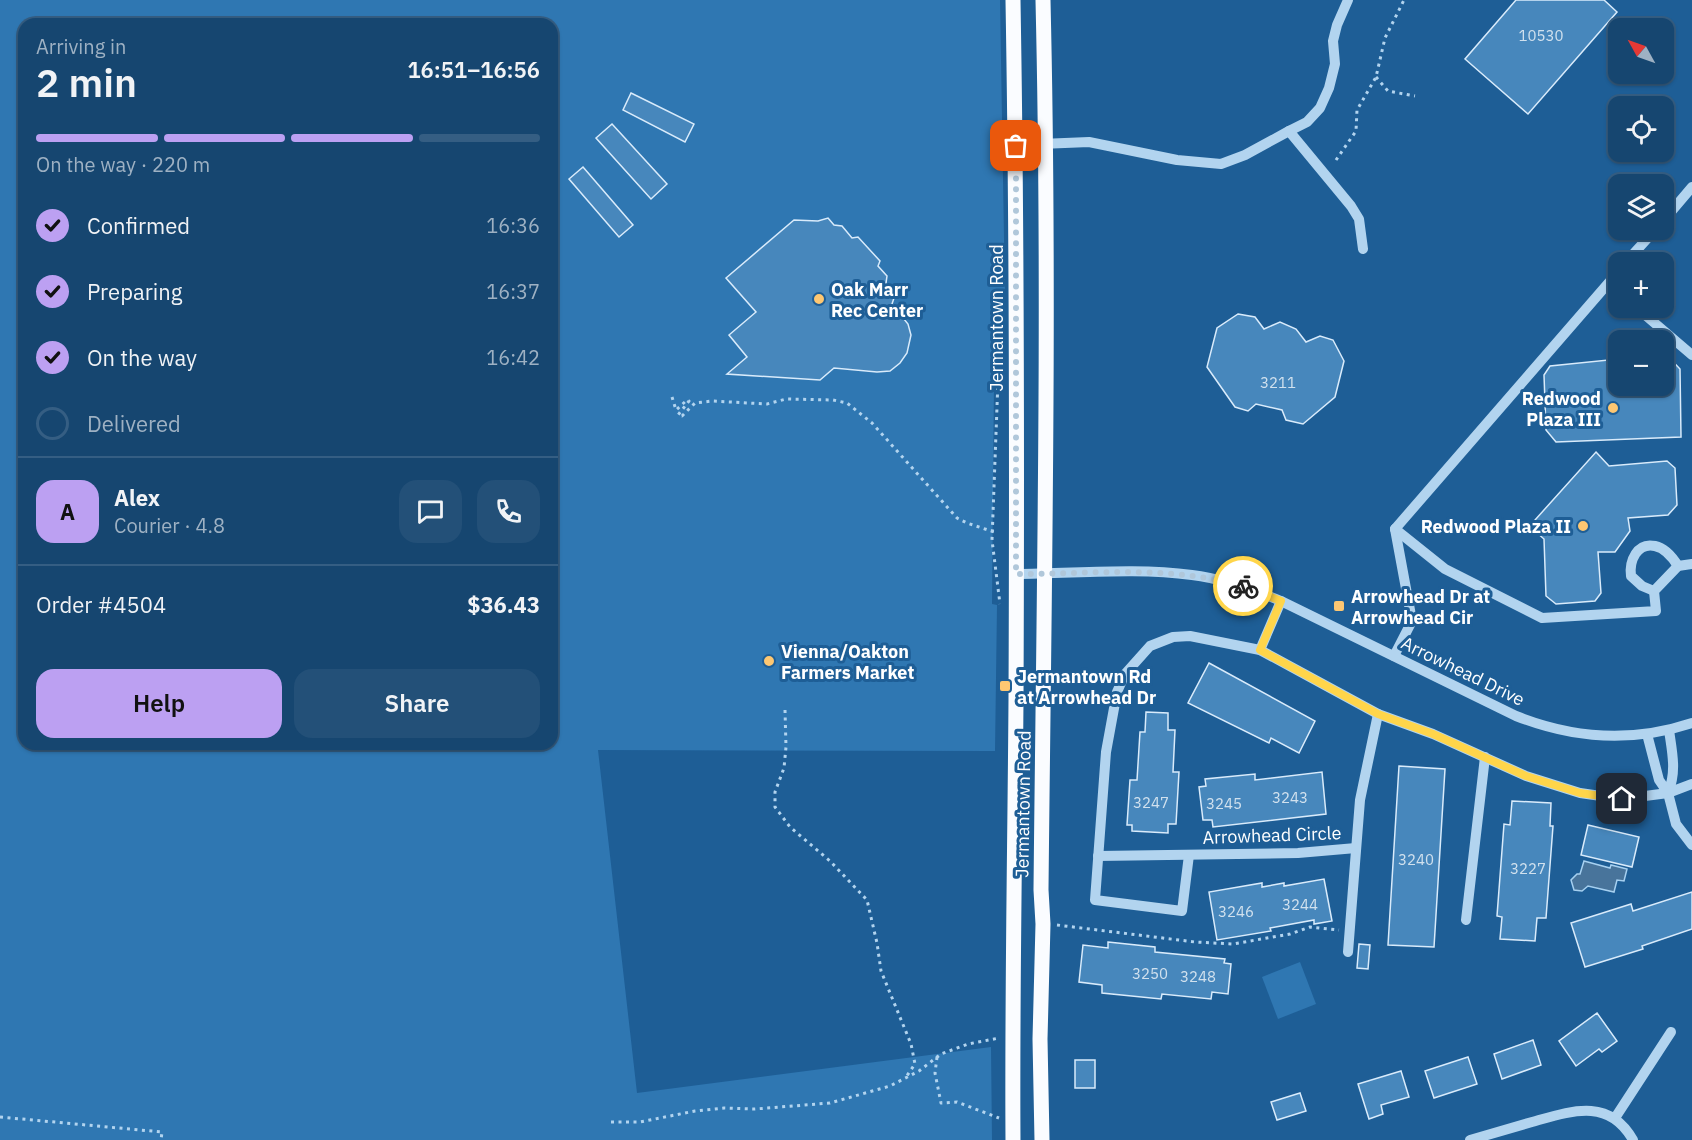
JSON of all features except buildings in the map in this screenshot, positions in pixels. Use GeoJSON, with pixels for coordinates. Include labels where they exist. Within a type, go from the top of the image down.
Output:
{"type":"FeatureCollection","features":[{"type":"Feature","properties":{"kind":"main road","name":"Jermantown Road"},"geometry":{"type":"LineString","coordinates":[[1013,0],[1016,146],[1013,1140]]}},
{"type":"Feature","properties":{"kind":"main road","name":"Jermantown Road"},"geometry":{"type":"LineString","coordinates":[[1042,1140],[1040,1039],[1045,574],[1043,0]]}},
{"type":"Feature","properties":{"kind":"street"},"geometry":{"type":"LineString","coordinates":[[1016,146],[1089,142],[1177,159],[1221,164],[1245,155],[1307,123],[1320,108],[1329,88],[1335,64],[1333,41],[1347,0]]}},
{"type":"Feature","properties":{"kind":"street"},"geometry":{"type":"LineString","coordinates":[[1289,131],[1359,219],[1363,249]]}},
{"type":"Feature","properties":{"kind":"street"},"geometry":{"type":"LineString","coordinates":[[1674,208],[1692,187]]}},
{"type":"Feature","properties":{"kind":"street"},"geometry":{"type":"LineString","coordinates":[[1635,252],[1646,240]]}},
{"type":"Feature","properties":{"kind":"street"},"geometry":{"type":"LineString","coordinates":[[1395,529],[1608,284]]}},
{"type":"Feature","properties":{"kind":"street"},"geometry":{"type":"LineString","coordinates":[[1649,318],[1692,355]]}},
{"type":"Feature","properties":{"kind":"street"},"geometry":{"type":"LineString","coordinates":[[1395,529],[1444,569],[1542,618],[1656,611],[1654,591],[1678,566],[1692,564]]}},
{"type":"Feature","properties":{"kind":"street"},"geometry":{"type":"LineString","coordinates":[[1394,656],[1412,621],[1395,529]]}},
{"type":"Feature","properties":{"kind":"street"},"geometry":{"type":"LineString","coordinates":[[1654,591],[1642,586],[1631,576],[1632,559],[1637,552],[1645,547],[1656,546],[1672,557],[1678,566]]}},
{"type":"Feature","properties":{"kind":"street","name":"Arrowhead Drive"},"geometry":{"type":"LineString","coordinates":[[1016,574],[1156,572],[1193,575],[1245,587],[1281,601],[1516,716],[1539,724],[1567,732],[1628,737],[1669,730],[1692,723]]}},
{"type":"Feature","properties":{"kind":"street"},"geometry":{"type":"LineString","coordinates":[[1260,650],[1281,601]]}},
{"type":"Feature","properties":{"kind":"street","name":"Arrowhead Circle"},"geometry":{"type":"LineString","coordinates":[[1189,855],[1182,911],[1095,900],[1106,752],[1117,692],[1125,674],[1149,646],[1173,638],[1190,636],[1260,650],[1378,714],[1433,734],[1526,776],[1580,793],[1622,799],[1668,793],[1692,784]]}},
{"type":"Feature","properties":{"kind":"street","name":"Arrowhead Circle"},"geometry":{"type":"LineString","coordinates":[[1348,952],[1360,800],[1378,714]]}},
{"type":"Feature","properties":{"kind":"street"},"geometry":{"type":"LineString","coordinates":[[1668,793],[1673,780],[1674,768],[1669,730]]}},
{"type":"Feature","properties":{"kind":"street"},"geometry":{"type":"LineString","coordinates":[[1647,734],[1659,780],[1668,793],[1676,824],[1692,845]]}},
{"type":"Feature","properties":{"kind":"street"},"geometry":{"type":"LineString","coordinates":[[1466,920],[1485,757]]}},
{"type":"Feature","properties":{"kind":"street","name":"Arrowhead Circle"},"geometry":{"type":"LineString","coordinates":[[1098,856],[1298,853],[1356,848]]}},
{"type":"Feature","properties":{"kind":"street"},"geometry":{"type":"LineString","coordinates":[[1615,1118],[1671,1032]]}},
{"type":"Feature","properties":{"kind":"street"},"geometry":{"type":"LineString","coordinates":[[1470,1140],[1582,1110],[1598,1111],[1615,1118],[1627,1128],[1634,1140]]}},
{"type":"Feature","properties":{"kind":"path"},"geometry":{"type":"LineString","coordinates":[[1336,160],[1356,131],[1357,110],[1376,77],[1385,38],[1404,0]]}},
{"type":"Feature","properties":{"kind":"path"},"geometry":{"type":"LineString","coordinates":[[1376,77],[1388,91],[1415,96]]}},
{"type":"Feature","properties":{"kind":"path"},"geometry":{"type":"LineString","coordinates":[[1000,321],[992,540],[996,586],[1000,603]]}},
{"type":"Feature","properties":{"kind":"path"},"geometry":{"type":"LineString","coordinates":[[672,397],[676,410],[687,400],[689,401],[678,415],[682,416],[695,403],[712,401],[767,404],[786,399],[833,400],[847,404],[872,423],[957,518],[994,532]]}},
{"type":"Feature","properties":{"kind":"path"},"geometry":{"type":"LineString","coordinates":[[785,710],[784,768],[775,792],[775,807],[790,827],[830,861],[867,900],[881,971],[911,1044],[915,1064],[906,1078]]}},
{"type":"Feature","properties":{"kind":"path"},"geometry":{"type":"LineString","coordinates":[[1054,925],[1195,942],[1233,944],[1290,934],[1310,927],[1349,932]]}},
{"type":"Feature","properties":{"kind":"path"},"geometry":{"type":"LineString","coordinates":[[611,1122],[640,1122],[695,1111],[724,1108],[755,1109],[830,1103],[890,1086],[919,1071],[937,1057],[968,1044],[998,1038],[1013,1038]]}},
{"type":"Feature","properties":{"kind":"path"},"geometry":{"type":"LineString","coordinates":[[937,1057],[935,1073],[941,1103],[957,1101],[999,1118]]}},
{"type":"Feature","properties":{"kind":"path"},"geometry":{"type":"LineString","coordinates":[[0,1117],[162,1132],[161,1140]]}},
{"type":"Feature","properties":{"kind":"shaded area"},"geometry":{"type":"Polygon","coordinates":[[[0,0],[1000,0],[1005,297],[994,379],[992,604],[997,605],[995,751],[598,750],[637,1093],[991,1047],[992,1140],[0,1140],[0,0]]]}},
{"type":"Feature","properties":{"kind":"shaded area"},"geometry":{"type":"Polygon","coordinates":[[[1584,861],[1610,868],[1611,865],[1627,869],[1624,881],[1617,880],[1614,892],[1588,886],[1582,891],[1574,890],[1571,880],[1580,874],[1584,861]]]}},
{"type":"Feature","properties":{"kind":"shaded area"},"geometry":{"type":"Polygon","coordinates":[[[1300,962],[1316,1004],[1278,1019],[1262,977],[1300,962]]]}},
{"type":"Feature","properties":{"kind":"way so far"},"geometry":{"type":"LineString","coordinates":[[1016,146],[1016,574],[1156,572],[1193,575],[1243,586]]}},
{"type":"Feature","properties":{"kind":"place","name":"Oak Marr Rec Center"},"geometry":{"type":"Point","coordinates":[819,299]}},
{"type":"Feature","properties":{"kind":"place","name":"Redwood Plaza III"},"geometry":{"type":"Point","coordinates":[1613,408]}},
{"type":"Feature","properties":{"kind":"place","name":"Redwood Plaza II"},"geometry":{"type":"Point","coordinates":[1583,526]}},
{"type":"Feature","properties":{"kind":"place","name":"Arrowhead Dr at Arrowhead Cir"},"geometry":{"type":"Point","coordinates":[1339,606]}},
{"type":"Feature","properties":{"kind":"place","name":"Vienna/Oakton Farmers Market"},"geometry":{"type":"Point","coordinates":[769,661]}},
{"type":"Feature","properties":{"kind":"place","name":"Jermantown Rd at Arrowhead Dr"},"geometry":{"type":"Point","coordinates":[1005,686]}},
{"type":"Feature","properties":{"kind":"route"},"geometry":{"type":"LineString","coordinates":[[1243,586],[1281,601],[1260,650],[1378,714],[1433,734],[1526,776],[1580,793],[1622,799]]}}]}
